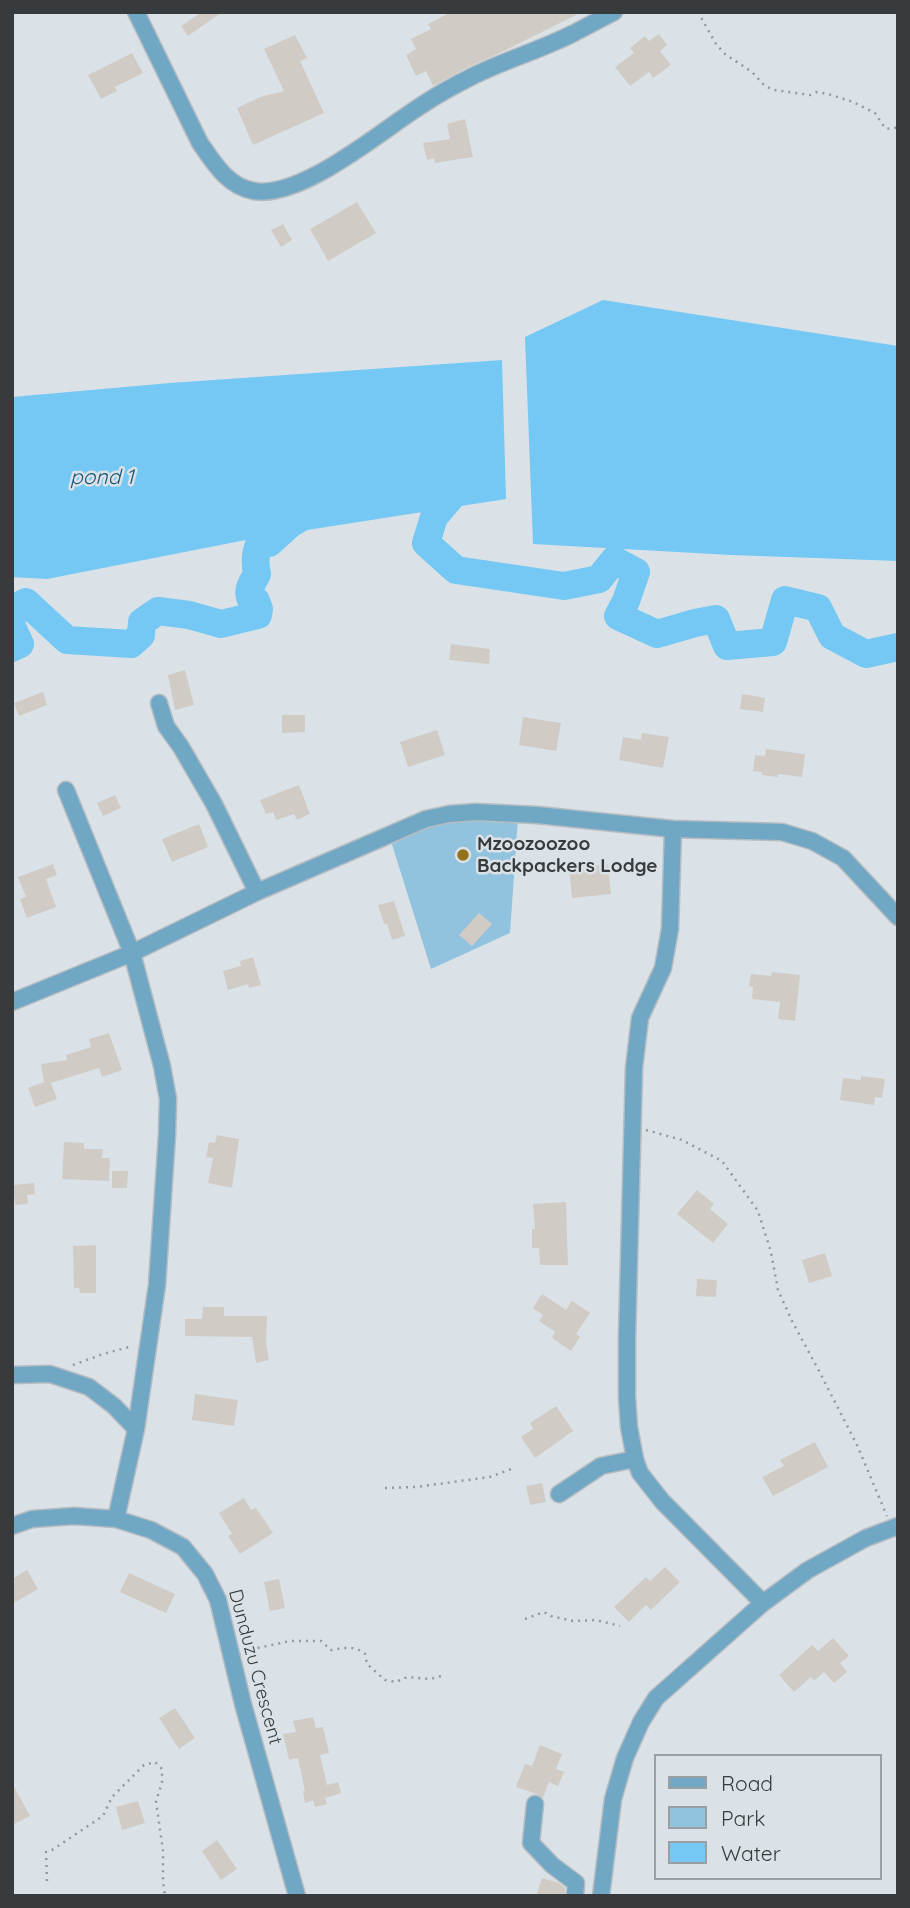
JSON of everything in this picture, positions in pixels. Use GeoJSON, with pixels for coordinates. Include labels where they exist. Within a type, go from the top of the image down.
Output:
{"type":"FeatureCollection","features":[{"type":"Feature","properties":{"kind":"street"},"geometry":{"type":"LineString","coordinates":[[136,12],[200,143],[214,162],[225,176],[239,187],[255,191],[274,191],[300,183],[333,164],[423,104],[471,77],[572,34],[614,12]]}},
{"type":"Feature","properties":{"kind":"street"},"geometry":{"type":"LineString","coordinates":[[159,703],[166,726],[214,804],[257,892]]}},
{"type":"Feature","properties":{"kind":"street"},"geometry":{"type":"LineString","coordinates":[[66,790],[132,953],[168,1099],[157,1285],[136,1429],[116,1519]]}},
{"type":"Feature","properties":{"kind":"street"},"geometry":{"type":"LineString","coordinates":[[12,1002],[132,953],[257,892],[426,819],[449,814],[476,812],[537,815],[673,829],[782,832],[812,841],[844,858],[898,917]]}},
{"type":"Feature","properties":{"kind":"street"},"geometry":{"type":"LineString","coordinates":[[673,829],[670,929],[663,968],[640,1018],[634,1068],[627,1397],[629,1427],[640,1473],[662,1501],[763,1603]]}},
{"type":"Feature","properties":{"kind":"street"},"geometry":{"type":"LineString","coordinates":[[12,1375],[50,1374],[89,1387],[114,1406],[136,1429]]}},
{"type":"Feature","properties":{"kind":"street"},"geometry":{"type":"LineString","coordinates":[[559,1494],[601,1466],[635,1459]]}},
{"type":"Feature","properties":{"kind":"street","name":"Dunduzu Crescent"},"geometry":{"type":"LineString","coordinates":[[12,1526],[32,1520],[74,1516],[116,1519],[151,1530],[183,1546],[205,1574],[218,1600],[230,1655],[297,1896]]}},
{"type":"Feature","properties":{"kind":"street"},"geometry":{"type":"LineString","coordinates":[[601,1896],[613,1799],[625,1758],[641,1722],[656,1698],[763,1603],[808,1570],[866,1538],[895,1527]]}},
{"type":"Feature","properties":{"kind":"street"},"geometry":{"type":"LineString","coordinates":[[535,1804],[531,1843],[552,1865],[576,1883],[575,1896]]}},
{"type":"Feature","properties":{"kind":"path"},"geometry":{"type":"LineString","coordinates":[[698,12],[716,44],[725,54],[752,72],[765,86],[774,90],[810,95],[817,92],[828,94],[875,113],[885,128],[898,127]]}},
{"type":"Feature","properties":{"kind":"path"},"geometry":{"type":"LineString","coordinates":[[633,1127],[682,1140],[722,1161],[758,1211],[771,1252],[778,1290],[895,1527]]}},
{"type":"Feature","properties":{"kind":"path"},"geometry":{"type":"LineString","coordinates":[[50,1374],[103,1354],[132,1347],[138,1341]]}},
{"type":"Feature","properties":{"kind":"path"},"geometry":{"type":"LineString","coordinates":[[385,1488],[416,1487],[490,1477],[514,1468]]}},
{"type":"Feature","properties":{"kind":"path"},"geometry":{"type":"LineString","coordinates":[[525,1619],[544,1612],[573,1621],[596,1620],[620,1626]]}},
{"type":"Feature","properties":{"kind":"path"},"geometry":{"type":"LineString","coordinates":[[230,1655],[290,1641],[321,1641],[331,1650],[350,1647],[360,1649],[365,1654],[367,1664],[385,1680],[396,1682],[407,1677],[430,1679],[442,1676]]}},
{"type":"Feature","properties":{"kind":"path"},"geometry":{"type":"LineString","coordinates":[[47,1881],[46,1852],[103,1815],[112,1797],[144,1765],[155,1762],[162,1769],[162,1783],[156,1801],[163,1852],[165,1896]]}},
{"type":"Feature","properties":{"kind":"green space"},"geometry":{"type":"Polygon","coordinates":[[[518,818],[510,933],[431,969],[390,838],[434,820],[518,818]]]}},
{"type":"Feature","properties":{"kind":"water"},"geometry":{"type":"Polygon","coordinates":[[[603,300],[898,346],[898,561],[533,544],[525,337],[603,300]]]}},
{"type":"Feature","properties":{"kind":"water","name":"pond 1"},"geometry":{"type":"Polygon","coordinates":[[[502,360],[506,499],[256,538],[47,579],[12,577],[12,397],[502,360]]]}},
{"type":"Feature","properties":{"kind":"building"},"geometry":{"type":"Polygon","coordinates":[[[202,12],[222,12],[188,36],[181,26],[202,12]]]}},
{"type":"Feature","properties":{"kind":"building"},"geometry":{"type":"Polygon","coordinates":[[[451,12],[582,12],[433,86],[426,71],[416,76],[406,55],[416,49],[411,39],[431,29],[428,24],[451,12]]]}},
{"type":"Feature","properties":{"kind":"building"},"geometry":{"type":"Polygon","coordinates":[[[659,34],[667,45],[660,51],[671,65],[653,78],[649,72],[630,86],[615,67],[634,53],[630,48],[645,36],[649,41],[659,34]]]}},
{"type":"Feature","properties":{"kind":"building"},"geometry":{"type":"Polygon","coordinates":[[[295,35],[307,58],[300,61],[324,113],[253,145],[237,108],[260,97],[284,91],[264,49],[295,35]]]}},
{"type":"Feature","properties":{"kind":"building"},"geometry":{"type":"Polygon","coordinates":[[[132,53],[143,73],[115,87],[117,91],[101,99],[88,75],[132,53]]]}},
{"type":"Feature","properties":{"kind":"building"},"geometry":{"type":"Polygon","coordinates":[[[465,119],[473,157],[435,163],[434,158],[427,160],[423,143],[450,139],[447,124],[465,119]]]}},
{"type":"Feature","properties":{"kind":"building"},"geometry":{"type":"Polygon","coordinates":[[[357,202],[376,233],[328,261],[310,229],[357,202]]]}},
{"type":"Feature","properties":{"kind":"building"},"geometry":{"type":"Polygon","coordinates":[[[283,224],[292,240],[281,247],[271,230],[283,224]]]}},
{"type":"Feature","properties":{"kind":"building"},"geometry":{"type":"Polygon","coordinates":[[[451,644],[490,649],[489,664],[449,660],[451,644]]]}},
{"type":"Feature","properties":{"kind":"building"},"geometry":{"type":"Polygon","coordinates":[[[185,670],[194,705],[175,710],[168,675],[185,670]]]}},
{"type":"Feature","properties":{"kind":"building"},"geometry":{"type":"Polygon","coordinates":[[[43,692],[47,705],[19,716],[14,703],[43,692]]]}},
{"type":"Feature","properties":{"kind":"building"},"geometry":{"type":"Polygon","coordinates":[[[742,694],[765,698],[763,712],[740,709],[742,694]]]}},
{"type":"Feature","properties":{"kind":"building"},"geometry":{"type":"Polygon","coordinates":[[[282,715],[305,715],[305,732],[282,733],[282,715]]]}},
{"type":"Feature","properties":{"kind":"building"},"geometry":{"type":"Polygon","coordinates":[[[523,717],[561,723],[556,751],[519,745],[523,717]]]}},
{"type":"Feature","properties":{"kind":"building"},"geometry":{"type":"Polygon","coordinates":[[[437,730],[445,755],[408,767],[400,742],[437,730]]]}},
{"type":"Feature","properties":{"kind":"building"},"geometry":{"type":"Polygon","coordinates":[[[642,733],[669,737],[663,768],[619,760],[623,737],[641,740],[642,733]]]}},
{"type":"Feature","properties":{"kind":"building"},"geometry":{"type":"Polygon","coordinates":[[[766,749],[805,754],[802,777],[778,774],[778,777],[753,771],[755,755],[765,756],[766,749]]]}},
{"type":"Feature","properties":{"kind":"building"},"geometry":{"type":"Polygon","coordinates":[[[299,785],[310,814],[297,820],[294,814],[276,820],[273,812],[266,814],[260,800],[299,785]]]}},
{"type":"Feature","properties":{"kind":"building"},"geometry":{"type":"Polygon","coordinates":[[[115,795],[121,808],[103,816],[97,803],[115,795]]]}},
{"type":"Feature","properties":{"kind":"building"},"geometry":{"type":"Polygon","coordinates":[[[199,824],[208,847],[172,862],[162,839],[199,824]]]}},
{"type":"Feature","properties":{"kind":"building"},"geometry":{"type":"Polygon","coordinates":[[[53,864],[57,875],[46,879],[56,907],[27,918],[20,899],[26,897],[18,877],[53,864]]]}},
{"type":"Feature","properties":{"kind":"building"},"geometry":{"type":"Polygon","coordinates":[[[608,864],[611,894],[572,898],[569,868],[608,864]]]}},
{"type":"Feature","properties":{"kind":"building"},"geometry":{"type":"Polygon","coordinates":[[[394,901],[405,936],[392,940],[378,905],[394,901]]]}},
{"type":"Feature","properties":{"kind":"building"},"geometry":{"type":"Polygon","coordinates":[[[479,913],[492,924],[472,946],[459,935],[479,913]]]}},
{"type":"Feature","properties":{"kind":"building"},"geometry":{"type":"Polygon","coordinates":[[[253,957],[261,985],[249,988],[248,984],[228,990],[223,971],[241,966],[240,961],[253,957]]]}},
{"type":"Feature","properties":{"kind":"building"},"geometry":{"type":"Polygon","coordinates":[[[772,972],[800,975],[795,1021],[778,1019],[780,1002],[752,999],[753,987],[749,986],[751,974],[771,976],[772,972]]]}},
{"type":"Feature","properties":{"kind":"building"},"geometry":{"type":"Polygon","coordinates":[[[109,1033],[122,1070],[102,1077],[99,1068],[51,1083],[57,1099],[35,1107],[28,1088],[44,1082],[41,1064],[67,1060],[66,1055],[91,1047],[89,1039],[109,1033]]]}},
{"type":"Feature","properties":{"kind":"building"},"geometry":{"type":"Polygon","coordinates":[[[861,1076],[885,1079],[882,1098],[875,1097],[874,1105],[840,1100],[843,1078],[861,1080],[861,1076]]]}},
{"type":"Feature","properties":{"kind":"building"},"geometry":{"type":"Polygon","coordinates":[[[217,1135],[239,1139],[232,1188],[208,1183],[213,1158],[206,1157],[209,1142],[215,1143],[217,1135]]]}},
{"type":"Feature","properties":{"kind":"building"},"geometry":{"type":"Polygon","coordinates":[[[64,1142],[84,1143],[84,1149],[103,1149],[102,1158],[110,1158],[109,1181],[62,1179],[64,1142]]]}},
{"type":"Feature","properties":{"kind":"building"},"geometry":{"type":"Polygon","coordinates":[[[112,1171],[128,1171],[127,1188],[112,1188],[112,1171]]]}},
{"type":"Feature","properties":{"kind":"building"},"geometry":{"type":"Polygon","coordinates":[[[34,1183],[35,1194],[27,1195],[28,1204],[15,1205],[13,1185],[34,1183]]]}},
{"type":"Feature","properties":{"kind":"building"},"geometry":{"type":"Polygon","coordinates":[[[697,1190],[714,1204],[710,1209],[728,1224],[713,1243],[677,1214],[697,1190]]]}},
{"type":"Feature","properties":{"kind":"building"},"geometry":{"type":"Polygon","coordinates":[[[566,1202],[568,1265],[540,1265],[539,1248],[532,1248],[532,1229],[535,1229],[533,1204],[566,1202]]]}},
{"type":"Feature","properties":{"kind":"building"},"geometry":{"type":"Polygon","coordinates":[[[96,1245],[96,1293],[80,1293],[79,1288],[74,1288],[73,1246],[96,1245]]]}},
{"type":"Feature","properties":{"kind":"building"},"geometry":{"type":"Polygon","coordinates":[[[825,1253],[832,1276],[809,1283],[802,1260],[825,1253]]]}},
{"type":"Feature","properties":{"kind":"building"},"geometry":{"type":"Polygon","coordinates":[[[697,1279],[717,1280],[716,1297],[696,1296],[697,1279]]]}},
{"type":"Feature","properties":{"kind":"building"},"geometry":{"type":"Polygon","coordinates":[[[542,1294],[566,1310],[572,1301],[590,1313],[576,1334],[580,1337],[571,1351],[552,1338],[555,1332],[539,1321],[543,1315],[533,1308],[542,1294]]]}},
{"type":"Feature","properties":{"kind":"building"},"geometry":{"type":"Polygon","coordinates":[[[203,1307],[224,1307],[224,1316],[267,1316],[266,1342],[269,1360],[256,1363],[252,1337],[185,1336],[185,1319],[202,1319],[203,1307]]]}},
{"type":"Feature","properties":{"kind":"building"},"geometry":{"type":"Polygon","coordinates":[[[195,1394],[238,1400],[234,1426],[192,1420],[195,1394]]]}},
{"type":"Feature","properties":{"kind":"building"},"geometry":{"type":"Polygon","coordinates":[[[556,1406],[573,1431],[535,1458],[521,1437],[533,1429],[530,1423],[556,1406]]]}},
{"type":"Feature","properties":{"kind":"building"},"geometry":{"type":"Polygon","coordinates":[[[815,1442],[828,1467],[773,1496],[762,1477],[784,1466],[780,1460],[815,1442]]]}},
{"type":"Feature","properties":{"kind":"building"},"geometry":{"type":"Polygon","coordinates":[[[542,1483],[546,1502],[530,1505],[526,1486],[542,1483]]]}},
{"type":"Feature","properties":{"kind":"building"},"geometry":{"type":"Polygon","coordinates":[[[244,1498],[251,1510],[256,1508],[273,1533],[240,1554],[228,1536],[232,1534],[219,1513],[244,1498]]]}},
{"type":"Feature","properties":{"kind":"building"},"geometry":{"type":"Polygon","coordinates":[[[665,1567],[680,1582],[651,1610],[646,1605],[629,1622],[614,1607],[646,1577],[650,1581],[665,1567]]]}},
{"type":"Feature","properties":{"kind":"building"},"geometry":{"type":"Polygon","coordinates":[[[27,1570],[38,1589],[12,1604],[12,1579],[27,1570]]]}},
{"type":"Feature","properties":{"kind":"building"},"geometry":{"type":"Polygon","coordinates":[[[129,1573],[175,1594],[166,1613],[120,1592],[129,1573]]]}},
{"type":"Feature","properties":{"kind":"building"},"geometry":{"type":"Polygon","coordinates":[[[279,1579],[285,1608],[270,1611],[264,1582],[279,1579]]]}},
{"type":"Feature","properties":{"kind":"building"},"geometry":{"type":"Polygon","coordinates":[[[833,1638],[849,1656],[840,1663],[847,1672],[834,1683],[824,1672],[814,1681],[811,1677],[794,1692],[779,1675],[812,1645],[818,1651],[833,1638]]]}},
{"type":"Feature","properties":{"kind":"building"},"geometry":{"type":"Polygon","coordinates":[[[175,1708],[195,1738],[179,1749],[159,1718],[175,1708]]]}},
{"type":"Feature","properties":{"kind":"building"},"geometry":{"type":"Polygon","coordinates":[[[313,1717],[316,1728],[323,1727],[329,1753],[320,1755],[327,1785],[338,1782],[341,1793],[325,1798],[327,1804],[315,1807],[313,1800],[305,1803],[298,1758],[289,1760],[283,1734],[296,1732],[293,1721],[313,1717]]]}},
{"type":"Feature","properties":{"kind":"building"},"geometry":{"type":"Polygon","coordinates":[[[540,1745],[562,1754],[556,1769],[564,1772],[558,1786],[549,1782],[543,1798],[516,1787],[525,1764],[532,1766],[540,1745]]]}},
{"type":"Feature","properties":{"kind":"building"},"geometry":{"type":"Polygon","coordinates":[[[12,1783],[30,1816],[12,1825],[12,1783]]]}},
{"type":"Feature","properties":{"kind":"building"},"geometry":{"type":"Polygon","coordinates":[[[138,1801],[145,1823],[122,1830],[116,1807],[138,1801]]]}},
{"type":"Feature","properties":{"kind":"building"},"geometry":{"type":"Polygon","coordinates":[[[217,1840],[237,1869],[221,1880],[202,1851],[217,1840]]]}},
{"type":"Feature","properties":{"kind":"building"},"geometry":{"type":"Polygon","coordinates":[[[542,1878],[559,1883],[565,1888],[565,1896],[536,1896],[542,1878]]]}},
{"type":"Feature","properties":{"kind":"waterway"},"geometry":{"type":"LineString","coordinates":[[442,478],[451,497],[434,517],[426,543],[456,570],[564,586],[599,579],[614,560],[636,572],[618,616],[657,634],[716,619],[727,646],[773,642],[785,600],[818,608],[832,636],[866,654],[898,647]]}},
{"type":"Feature","properties":{"kind":"waterway"},"geometry":{"type":"LineString","coordinates":[[12,619],[14,608],[26,602],[67,640],[131,644],[141,635],[142,622],[158,611],[189,615],[221,624],[258,615],[256,601],[251,600],[249,593],[257,574],[259,545],[269,543],[302,517],[299,509]]}},
{"type":"Feature","properties":{"kind":"waterway"},"geometry":{"type":"LineString","coordinates":[[12,627],[20,644],[12,648]]}},
{"type":"Feature","properties":{"kind":"place","name":"Mzoozoozoo Backpackers Lodge"},"geometry":{"type":"Point","coordinates":[463,855]}}]}
